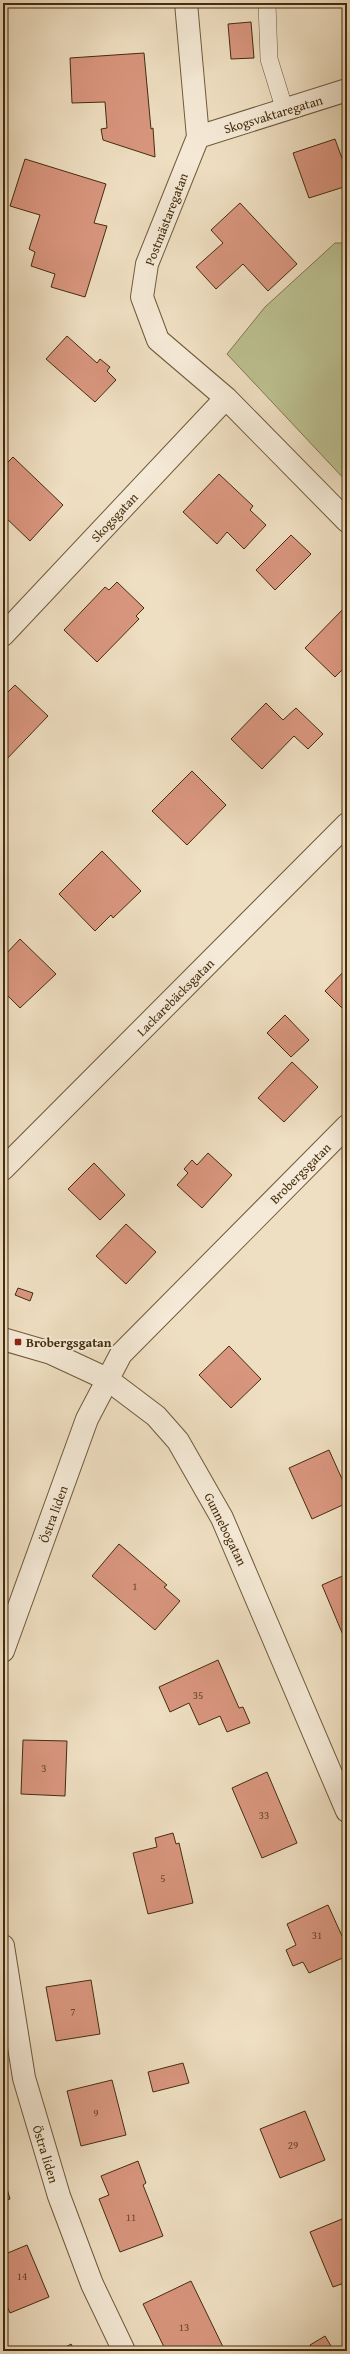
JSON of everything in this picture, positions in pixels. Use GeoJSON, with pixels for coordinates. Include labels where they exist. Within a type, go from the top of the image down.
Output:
{"type":"FeatureCollection","features":[{"type":"Feature","properties":{"kind":"street","name":"Postmästaregatan"},"geometry":{"type":"LineString","coordinates":[[186,3],[198,137],[147,264],[142,297],[158,340],[226,398],[347,522]]}},
{"type":"Feature","properties":{"kind":"street","name":"Skogsvaktaregatan"},"geometry":{"type":"LineString","coordinates":[[198,137],[285,111],[347,90]]}},
{"type":"Feature","properties":{"kind":"street","name":"Skogsgatan"},"geometry":{"type":"LineString","coordinates":[[3,635],[226,398]]}},
{"type":"Feature","properties":{"kind":"street","name":"Lackarebäcksgatan"},"geometry":{"type":"LineString","coordinates":[[3,1169],[347,824]]}},
{"type":"Feature","properties":{"kind":"street","name":"Brobergsgatan"},"geometry":{"type":"LineString","coordinates":[[107,1379],[121,1354],[347,1126]]}},
{"type":"Feature","properties":{"kind":"street","name":"Gunnebogatan"},"geometry":{"type":"LineString","coordinates":[[3,1339],[51,1353],[107,1379],[156,1416],[178,1440],[222,1518],[347,1811]]}},
{"type":"Feature","properties":{"kind":"street","name":"Östra liden"},"geometry":{"type":"LineString","coordinates":[[3,1651],[87,1419],[107,1379]]}},
{"type":"Feature","properties":{"kind":"street","name":"Östra liden"},"geometry":{"type":"LineString","coordinates":[[3,1946],[24,2078],[56,2188],[92,2284],[124,2351]]}},
{"type":"Feature","properties":{"kind":"lane"},"geometry":{"type":"LineString","coordinates":[[267,3],[269,59],[285,111]]}},
{"type":"Feature","properties":{"kind":"green space"},"geometry":{"type":"Polygon","coordinates":[[[335,243],[347,243],[347,482],[227,354],[265,307],[335,243]]]}},
{"type":"Feature","properties":{"kind":"building"},"geometry":{"type":"Polygon","coordinates":[[[251,22],[254,58],[231,59],[228,24],[251,22]]]}},
{"type":"Feature","properties":{"kind":"building"},"geometry":{"type":"Polygon","coordinates":[[[144,53],[155,157],[103,140],[101,129],[107,128],[105,102],[72,103],[70,58],[144,53]]]}},
{"type":"Feature","properties":{"kind":"building"},"geometry":{"type":"Polygon","coordinates":[[[335,139],[343,161],[347,159],[347,186],[309,198],[293,153],[335,139]]]}},
{"type":"Feature","properties":{"kind":"building"},"geometry":{"type":"Polygon","coordinates":[[[25,159],[106,184],[94,223],[107,226],[85,297],[51,287],[55,274],[31,266],[35,252],[29,249],[40,215],[10,206],[25,159]]]}},
{"type":"Feature","properties":{"kind":"building"},"geometry":{"type":"Polygon","coordinates":[[[240,203],[297,264],[268,291],[243,264],[216,289],[196,267],[223,243],[211,230],[240,203]]]}},
{"type":"Feature","properties":{"kind":"building"},"geometry":{"type":"Polygon","coordinates":[[[67,336],[97,363],[100,359],[110,367],[107,371],[116,380],[95,402],[46,359],[67,336]]]}},
{"type":"Feature","properties":{"kind":"building"},"geometry":{"type":"Polygon","coordinates":[[[13,457],[63,505],[30,541],[3,515],[3,467],[13,457]]]}},
{"type":"Feature","properties":{"kind":"building"},"geometry":{"type":"Polygon","coordinates":[[[219,474],[253,506],[250,510],[266,525],[244,549],[227,532],[217,544],[183,512],[219,474]]]}},
{"type":"Feature","properties":{"kind":"building"},"geometry":{"type":"Polygon","coordinates":[[[291,535],[311,554],[275,590],[256,570],[291,535]]]}},
{"type":"Feature","properties":{"kind":"building"},"geometry":{"type":"Polygon","coordinates":[[[117,582],[144,608],[136,616],[139,619],[97,662],[64,630],[105,587],[109,590],[117,582]]]}},
{"type":"Feature","properties":{"kind":"building"},"geometry":{"type":"Polygon","coordinates":[[[347,605],[347,665],[335,677],[305,648],[347,605]]]}},
{"type":"Feature","properties":{"kind":"building"},"geometry":{"type":"Polygon","coordinates":[[[15,685],[48,716],[3,763],[3,697],[15,685]]]}},
{"type":"Feature","properties":{"kind":"building"},"geometry":{"type":"Polygon","coordinates":[[[266,703],[283,720],[296,708],[323,734],[308,749],[294,736],[262,769],[231,739],[266,703]]]}},
{"type":"Feature","properties":{"kind":"building"},"geometry":{"type":"Polygon","coordinates":[[[192,771],[226,805],[187,845],[152,811],[192,771]]]}},
{"type":"Feature","properties":{"kind":"building"},"geometry":{"type":"Polygon","coordinates":[[[102,851],[141,891],[113,918],[111,915],[95,931],[59,894],[102,851]]]}},
{"type":"Feature","properties":{"kind":"building"},"geometry":{"type":"Polygon","coordinates":[[[20,939],[56,974],[20,1008],[3,991],[3,957],[20,939]]]}},
{"type":"Feature","properties":{"kind":"building"},"geometry":{"type":"Polygon","coordinates":[[[347,968],[347,1013],[325,991],[347,968]]]}},
{"type":"Feature","properties":{"kind":"building"},"geometry":{"type":"Polygon","coordinates":[[[285,1015],[309,1040],[291,1057],[267,1033],[285,1015]]]}},
{"type":"Feature","properties":{"kind":"building"},"geometry":{"type":"Polygon","coordinates":[[[292,1062],[318,1087],[284,1122],[258,1098],[292,1062]]]}},
{"type":"Feature","properties":{"kind":"building"},"geometry":{"type":"Polygon","coordinates":[[[208,1153],[232,1175],[202,1208],[177,1185],[188,1173],[184,1169],[192,1160],[197,1165],[208,1153]]]}},
{"type":"Feature","properties":{"kind":"building"},"geometry":{"type":"Polygon","coordinates":[[[94,1163],[125,1195],[100,1220],[68,1189],[94,1163]]]}},
{"type":"Feature","properties":{"kind":"building"},"geometry":{"type":"Polygon","coordinates":[[[126,1224],[156,1252],[126,1284],[96,1256],[126,1224]]]}},
{"type":"Feature","properties":{"kind":"building"},"geometry":{"type":"Polygon","coordinates":[[[18,1288],[33,1293],[30,1301],[15,1295],[18,1288]]]}},
{"type":"Feature","properties":{"kind":"building"},"geometry":{"type":"Polygon","coordinates":[[[229,1346],[261,1379],[231,1408],[199,1375],[229,1346]]]}},
{"type":"Feature","properties":{"kind":"building"},"geometry":{"type":"Polygon","coordinates":[[[329,1450],[347,1490],[347,1503],[312,1519],[289,1468],[329,1450]]]}},
{"type":"Feature","properties":{"kind":"building"},"geometry":{"type":"Polygon","coordinates":[[[119,1544],[167,1585],[164,1587],[180,1601],[155,1630],[92,1576],[119,1544]]]}},
{"type":"Feature","properties":{"kind":"building"},"geometry":{"type":"Polygon","coordinates":[[[347,1574],[347,1633],[343,1635],[322,1585],[347,1574]]]}},
{"type":"Feature","properties":{"kind":"building"},"geometry":{"type":"Polygon","coordinates":[[[218,1660],[239,1708],[243,1707],[250,1723],[227,1732],[220,1716],[199,1725],[189,1703],[170,1712],[159,1687],[218,1660]]]}},
{"type":"Feature","properties":{"kind":"building"},"geometry":{"type":"Polygon","coordinates":[[[23,1740],[67,1741],[65,1796],[21,1794],[23,1740]]]}},
{"type":"Feature","properties":{"kind":"building"},"geometry":{"type":"Polygon","coordinates":[[[267,1772],[297,1843],[262,1858],[232,1788],[267,1772]]]}},
{"type":"Feature","properties":{"kind":"building"},"geometry":{"type":"Polygon","coordinates":[[[173,1833],[176,1844],[179,1843],[193,1903],[148,1914],[133,1853],[157,1847],[155,1838],[173,1833]]]}},
{"type":"Feature","properties":{"kind":"building"},"geometry":{"type":"Polygon","coordinates":[[[328,1905],[347,1947],[347,1956],[309,1973],[303,1962],[293,1966],[286,1950],[296,1945],[287,1924],[328,1905]]]}},
{"type":"Feature","properties":{"kind":"building"},"geometry":{"type":"Polygon","coordinates":[[[91,1980],[100,2034],[56,2041],[46,1987],[91,1980]]]}},
{"type":"Feature","properties":{"kind":"building"},"geometry":{"type":"Polygon","coordinates":[[[183,2063],[189,2083],[153,2092],[148,2072],[183,2063]]]}},
{"type":"Feature","properties":{"kind":"building"},"geometry":{"type":"Polygon","coordinates":[[[112,2080],[126,2135],[81,2146],[67,2091],[112,2080]]]}},
{"type":"Feature","properties":{"kind":"building"},"geometry":{"type":"Polygon","coordinates":[[[305,2111],[325,2160],[280,2178],[260,2129],[305,2111]]]}},
{"type":"Feature","properties":{"kind":"building"},"geometry":{"type":"Polygon","coordinates":[[[138,2161],[146,2183],[143,2185],[163,2236],[120,2252],[99,2199],[109,2195],[101,2176],[138,2161]]]}},
{"type":"Feature","properties":{"kind":"building"},"geometry":{"type":"Polygon","coordinates":[[[3,2175],[10,2199],[3,2201],[3,2175]]]}},
{"type":"Feature","properties":{"kind":"building"},"geometry":{"type":"Polygon","coordinates":[[[347,2217],[347,2282],[333,2287],[310,2232],[347,2217]]]}},
{"type":"Feature","properties":{"kind":"building"},"geometry":{"type":"Polygon","coordinates":[[[27,2245],[49,2297],[10,2313],[3,2298],[3,2255],[27,2245]]]}},
{"type":"Feature","properties":{"kind":"building"},"geometry":{"type":"Polygon","coordinates":[[[191,2281],[225,2351],[166,2351],[143,2304],[191,2281]]]}},
{"type":"Feature","properties":{"kind":"building"},"geometry":{"type":"Polygon","coordinates":[[[325,2336],[334,2351],[313,2351],[310,2345],[325,2336]]]}},
{"type":"Feature","properties":{"kind":"building"},"geometry":{"type":"Polygon","coordinates":[[[71,2344],[75,2351],[59,2351],[71,2344]]]}},
{"type":"Feature","properties":{"kind":"place","name":"Brobergsgatan"},"geometry":{"type":"Point","coordinates":[18,1342]}}]}
